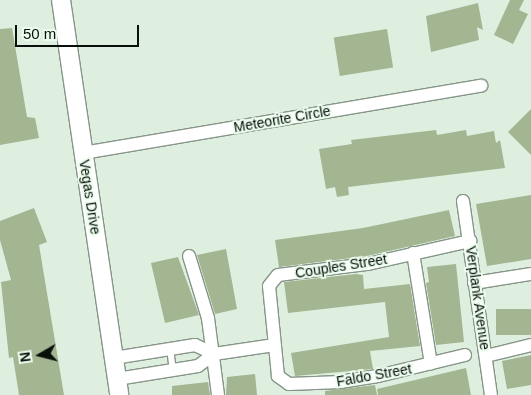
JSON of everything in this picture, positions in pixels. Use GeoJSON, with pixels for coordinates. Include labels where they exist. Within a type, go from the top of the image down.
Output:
{"type":"FeatureCollection","features":[{"type":"Feature","properties":{"kind":"main road","name":"Vegas Drive"},"geometry":{"type":"LineString","coordinates":[[61,0],[118,387]]}},
{"type":"Feature","properties":{"kind":"street","name":"Meteorite Circle"},"geometry":{"type":"LineString","coordinates":[[83,152],[481,86]]}},
{"type":"Feature","properties":{"kind":"street","name":"Verplank Avenue"},"geometry":{"type":"LineString","coordinates":[[463,201],[491,395]]}},
{"type":"Feature","properties":{"kind":"street","name":"Couples Street"},"geometry":{"type":"LineString","coordinates":[[274,346],[269,286],[278,275],[368,264],[470,241]]}},
{"type":"Feature","properties":{"kind":"street"},"geometry":{"type":"LineString","coordinates":[[414,253],[431,364]]}},
{"type":"Feature","properties":{"kind":"street"},"geometry":{"type":"LineString","coordinates":[[189,256],[208,318],[218,395]]}},
{"type":"Feature","properties":{"kind":"street"},"geometry":{"type":"LineString","coordinates":[[474,283],[531,274]]}},
{"type":"Feature","properties":{"kind":"street"},"geometry":{"type":"LineString","coordinates":[[114,358],[194,345],[214,354]]}},
{"type":"Feature","properties":{"kind":"street"},"geometry":{"type":"LineString","coordinates":[[486,356],[531,345]]}},
{"type":"Feature","properties":{"kind":"street"},"geometry":{"type":"LineString","coordinates":[[118,387],[173,370],[198,366],[214,354],[274,346]]}},
{"type":"Feature","properties":{"kind":"street","name":"Faldo Street"},"geometry":{"type":"LineString","coordinates":[[274,346],[278,376],[282,381],[289,384],[341,382],[431,364],[465,355]]}},
{"type":"Feature","properties":{"kind":"lane"},"geometry":{"type":"LineString","coordinates":[[170,349],[173,370]]}},
{"type":"Feature","properties":{"kind":"building"},"geometry":{"type":"Polygon","coordinates":[[[510,0],[524,0],[519,10],[528,14],[513,44],[494,35],[510,0]]]}},
{"type":"Feature","properties":{"kind":"building"},"geometry":{"type":"Polygon","coordinates":[[[478,3],[483,30],[477,27],[479,40],[431,52],[426,16],[478,3]]]}},
{"type":"Feature","properties":{"kind":"building"},"geometry":{"type":"Polygon","coordinates":[[[12,28],[27,117],[35,118],[39,138],[0,145],[0,29],[12,28]]]}},
{"type":"Feature","properties":{"kind":"building"},"geometry":{"type":"Polygon","coordinates":[[[387,29],[393,68],[340,76],[334,37],[387,29]]]}},
{"type":"Feature","properties":{"kind":"building"},"geometry":{"type":"Polygon","coordinates":[[[531,109],[531,155],[508,132],[531,109]]]}},
{"type":"Feature","properties":{"kind":"building"},"geometry":{"type":"Polygon","coordinates":[[[436,130],[437,135],[466,130],[467,136],[494,131],[496,143],[500,140],[505,168],[348,187],[349,195],[337,197],[335,187],[326,189],[319,149],[352,144],[351,140],[436,130]]]}},
{"type":"Feature","properties":{"kind":"building"},"geometry":{"type":"Polygon","coordinates":[[[531,195],[531,259],[487,266],[476,204],[531,195]]]}},
{"type":"Feature","properties":{"kind":"building"},"geometry":{"type":"Polygon","coordinates":[[[34,208],[47,242],[39,245],[64,395],[19,395],[13,357],[9,358],[1,282],[11,280],[0,240],[0,221],[34,208]]]}},
{"type":"Feature","properties":{"kind":"building"},"geometry":{"type":"Polygon","coordinates":[[[449,210],[455,236],[367,256],[279,267],[275,240],[363,228],[449,210]]]}},
{"type":"Feature","properties":{"kind":"building"},"geometry":{"type":"Polygon","coordinates":[[[226,249],[237,309],[215,314],[197,255],[226,249]]]}},
{"type":"Feature","properties":{"kind":"building"},"geometry":{"type":"Polygon","coordinates":[[[178,257],[199,315],[165,323],[151,263],[178,257]]]}},
{"type":"Feature","properties":{"kind":"building"},"geometry":{"type":"Polygon","coordinates":[[[456,264],[464,342],[436,345],[426,283],[429,282],[427,267],[456,264]]]}},
{"type":"Feature","properties":{"kind":"building"},"geometry":{"type":"Polygon","coordinates":[[[356,274],[363,275],[364,289],[410,284],[420,346],[370,351],[373,369],[295,376],[291,353],[389,337],[385,302],[288,313],[284,282],[356,274]]]}},
{"type":"Feature","properties":{"kind":"building"},"geometry":{"type":"Polygon","coordinates":[[[496,309],[531,309],[531,335],[496,335],[496,309]]]}},
{"type":"Feature","properties":{"kind":"building"},"geometry":{"type":"Polygon","coordinates":[[[531,355],[531,385],[507,389],[502,361],[531,355]]]}},
{"type":"Feature","properties":{"kind":"building"},"geometry":{"type":"Polygon","coordinates":[[[466,368],[471,395],[378,395],[377,389],[466,368]]]}},
{"type":"Feature","properties":{"kind":"building"},"geometry":{"type":"Polygon","coordinates":[[[255,374],[257,395],[226,395],[227,377],[255,374]]]}},
{"type":"Feature","properties":{"kind":"building"},"geometry":{"type":"Polygon","coordinates":[[[208,382],[210,395],[172,395],[172,386],[208,382]]]}},
{"type":"Feature","properties":{"kind":"building"},"geometry":{"type":"Polygon","coordinates":[[[375,385],[377,395],[325,395],[325,391],[375,385]]]}}]}
